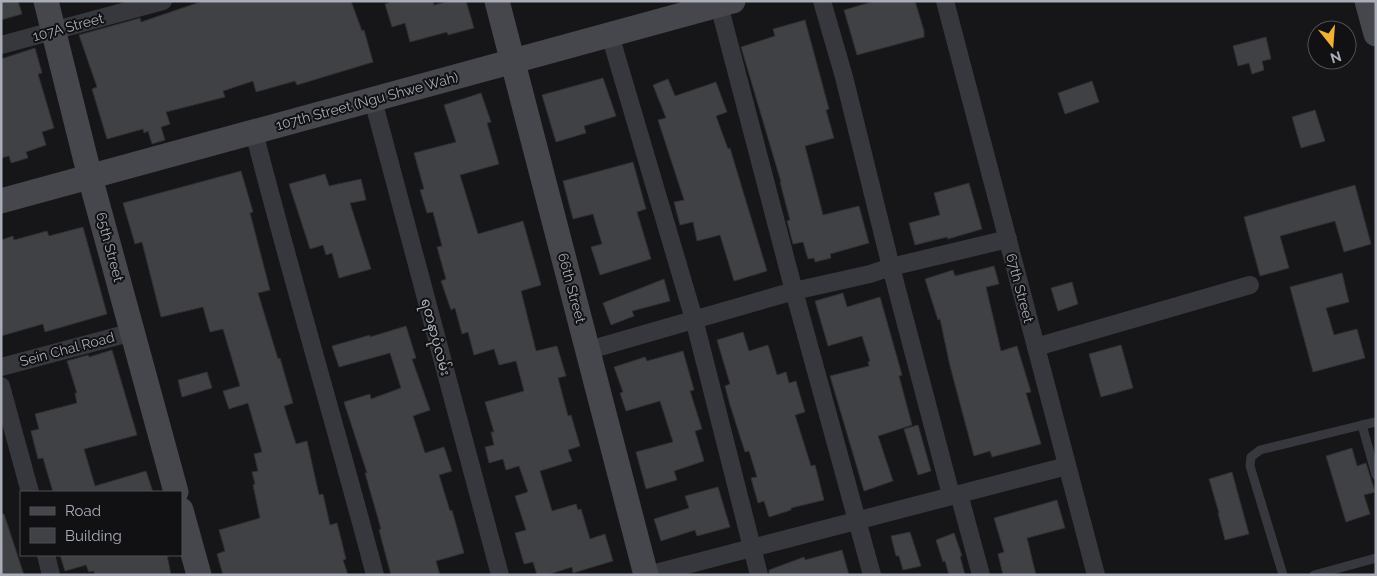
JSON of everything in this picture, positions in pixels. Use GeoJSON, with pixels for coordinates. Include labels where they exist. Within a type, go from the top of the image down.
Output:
{"type":"FeatureCollection","features":[{"type":"Feature","properties":{"kind":"street","name":"65th Street"},"geometry":{"type":"LineString","coordinates":[[46,1],[90,176],[176,491]]}},
{"type":"Feature","properties":{"kind":"street","name":"107A Street"},"geometry":{"type":"LineString","coordinates":[[1,45],[163,1]]}},
{"type":"Feature","properties":{"kind":"street","name":"66th Street"},"geometry":{"type":"LineString","coordinates":[[497,1],[647,575]]}},
{"type":"Feature","properties":{"kind":"street"},"geometry":{"type":"LineString","coordinates":[[822,1],[844,77],[891,267],[955,495],[981,575]]}},
{"type":"Feature","properties":{"kind":"street","name":"67th Street"},"geometry":{"type":"LineString","coordinates":[[946,1],[1096,575]]}},
{"type":"Feature","properties":{"kind":"street"},"geometry":{"type":"LineString","coordinates":[[1367,1],[1376,34]]}},
{"type":"Feature","properties":{"kind":"street","name":"107th Street (Ngu Shwe Wah)"},"geometry":{"type":"LineString","coordinates":[[1,201],[726,3]]}},
{"type":"Feature","properties":{"kind":"street"},"geometry":{"type":"LineString","coordinates":[[726,3],[794,291],[872,575]]}},
{"type":"Feature","properties":{"kind":"street"},"geometry":{"type":"LineString","coordinates":[[610,35],[694,319],[759,575]]}},
{"type":"Feature","properties":{"kind":"street","name":"ရတနာပုံလမ်း"},"geometry":{"type":"LineString","coordinates":[[373,100],[500,575]]}},
{"type":"Feature","properties":{"kind":"street"},"geometry":{"type":"LineString","coordinates":[[254,132],[282,239],[343,454],[374,575]]}},
{"type":"Feature","properties":{"kind":"street"},"geometry":{"type":"LineString","coordinates":[[588,350],[794,291],[870,274],[1008,238]]}},
{"type":"Feature","properties":{"kind":"street"},"geometry":{"type":"LineString","coordinates":[[1036,347],[1250,286]]}},
{"type":"Feature","properties":{"kind":"street","name":"Sein Chal Road"},"geometry":{"type":"LineString","coordinates":[[1,366],[133,332]]}},
{"type":"Feature","properties":{"kind":"street"},"geometry":{"type":"LineString","coordinates":[[1,386],[30,491]]}},
{"type":"Feature","properties":{"kind":"street"},"geometry":{"type":"LineString","coordinates":[[647,575],[1067,466]]}},
{"type":"Feature","properties":{"kind":"street"},"geometry":{"type":"LineString","coordinates":[[182,514],[199,575]]}},
{"type":"Feature","properties":{"kind":"street"},"geometry":{"type":"LineString","coordinates":[[46,556],[51,575]]}},
{"type":"Feature","properties":{"kind":"lane"},"geometry":{"type":"LineString","coordinates":[[1283,575],[1250,466],[1251,457],[1260,450],[1376,422]]}},
{"type":"Feature","properties":{"kind":"lane"},"geometry":{"type":"LineString","coordinates":[[1362,425],[1376,475]]}},
{"type":"Feature","properties":{"kind":"lane"},"geometry":{"type":"LineString","coordinates":[[1314,575],[1376,558]]}},
{"type":"Feature","properties":{"kind":"building"},"geometry":{"type":"Polygon","coordinates":[[[1,1],[18,1],[22,14],[1,20],[1,1]]]}},
{"type":"Feature","properties":{"kind":"building"},"geometry":{"type":"Polygon","coordinates":[[[203,1],[351,1],[362,31],[364,30],[373,62],[297,85],[295,81],[256,92],[253,81],[223,91],[225,97],[166,112],[170,124],[161,127],[165,140],[152,144],[148,131],[144,133],[143,129],[107,139],[92,89],[97,87],[79,35],[140,18],[141,22],[203,1]]]}},
{"type":"Feature","properties":{"kind":"building"},"geometry":{"type":"Polygon","coordinates":[[[393,1],[433,1],[434,5],[450,1],[466,1],[474,28],[448,35],[447,32],[410,42],[405,23],[392,27],[385,4],[393,1]]]}},
{"type":"Feature","properties":{"kind":"building"},"geometry":{"type":"Polygon","coordinates":[[[875,1],[915,1],[924,37],[857,55],[844,10],[875,1]]]}},
{"type":"Feature","properties":{"kind":"building"},"geometry":{"type":"Polygon","coordinates":[[[805,20],[829,109],[826,110],[834,138],[805,146],[823,215],[859,206],[869,243],[830,254],[831,258],[815,262],[814,258],[808,259],[803,242],[793,244],[787,221],[790,220],[781,182],[741,47],[775,36],[773,29],[805,20]]]}},
{"type":"Feature","properties":{"kind":"building"},"geometry":{"type":"Polygon","coordinates":[[[1266,37],[1271,59],[1262,61],[1264,70],[1252,74],[1249,63],[1238,66],[1233,46],[1266,37]]]}},
{"type":"Feature","properties":{"kind":"building"},"geometry":{"type":"Polygon","coordinates":[[[35,48],[42,73],[38,74],[54,128],[42,132],[46,145],[26,152],[28,158],[11,163],[9,156],[1,158],[1,59],[35,48]]]}},
{"type":"Feature","properties":{"kind":"building"},"geometry":{"type":"Polygon","coordinates":[[[603,78],[616,116],[584,126],[586,133],[556,142],[542,95],[603,78]]]}},
{"type":"Feature","properties":{"kind":"building"},"geometry":{"type":"Polygon","coordinates":[[[668,79],[675,96],[716,82],[727,112],[716,116],[728,149],[730,148],[767,271],[734,281],[720,235],[697,241],[693,222],[680,225],[674,202],[684,200],[658,120],[666,118],[653,85],[668,79]]]}},
{"type":"Feature","properties":{"kind":"building"},"geometry":{"type":"Polygon","coordinates":[[[1092,81],[1099,102],[1065,114],[1058,93],[1092,81]]]}},
{"type":"Feature","properties":{"kind":"building"},"geometry":{"type":"Polygon","coordinates":[[[481,93],[491,122],[487,123],[499,164],[460,175],[478,234],[523,221],[541,285],[521,291],[536,351],[557,346],[566,376],[558,378],[568,416],[571,415],[580,446],[568,450],[572,461],[540,471],[552,511],[576,504],[578,510],[581,509],[590,539],[605,534],[613,561],[573,573],[572,567],[547,575],[537,575],[533,562],[524,564],[515,533],[526,530],[515,496],[528,492],[519,466],[506,470],[503,459],[489,463],[485,447],[494,445],[491,432],[494,432],[485,402],[524,391],[516,361],[499,365],[494,349],[474,355],[468,332],[462,334],[455,308],[451,310],[441,281],[446,279],[437,247],[442,246],[433,212],[427,213],[420,190],[424,189],[414,153],[456,142],[444,105],[481,93]]]}},
{"type":"Feature","properties":{"kind":"building"},"geometry":{"type":"Polygon","coordinates":[[[1315,110],[1325,141],[1301,148],[1292,117],[1315,110]]]}},
{"type":"Feature","properties":{"kind":"building"},"geometry":{"type":"Polygon","coordinates":[[[633,162],[646,209],[637,212],[651,259],[600,275],[591,247],[602,244],[593,214],[573,219],[563,181],[633,162]]]}},
{"type":"Feature","properties":{"kind":"building"},"geometry":{"type":"Polygon","coordinates":[[[241,171],[253,212],[250,213],[270,290],[258,293],[293,403],[284,406],[296,444],[307,441],[319,495],[323,494],[330,525],[337,523],[346,559],[343,560],[348,575],[223,575],[217,554],[225,551],[219,530],[260,518],[252,472],[258,471],[254,454],[262,452],[248,403],[229,409],[223,391],[240,386],[223,329],[210,332],[203,307],[161,317],[142,242],[135,244],[123,203],[241,171]]]}},
{"type":"Feature","properties":{"kind":"building"},"geometry":{"type":"Polygon","coordinates":[[[325,174],[329,186],[361,179],[366,200],[350,203],[371,269],[339,278],[332,253],[326,255],[323,245],[310,249],[289,184],[325,174]]]}},
{"type":"Feature","properties":{"kind":"building"},"geometry":{"type":"Polygon","coordinates":[[[969,183],[982,229],[948,239],[947,237],[915,245],[909,223],[940,215],[934,193],[969,183]]]}},
{"type":"Feature","properties":{"kind":"building"},"geometry":{"type":"Polygon","coordinates":[[[1355,185],[1371,244],[1344,252],[1335,221],[1280,236],[1289,268],[1260,276],[1244,217],[1355,185]]]}},
{"type":"Feature","properties":{"kind":"building"},"geometry":{"type":"Polygon","coordinates":[[[83,227],[107,314],[45,332],[43,324],[1,336],[1,240],[13,236],[14,240],[47,231],[49,236],[83,227]]]}},
{"type":"Feature","properties":{"kind":"building"},"geometry":{"type":"Polygon","coordinates":[[[994,266],[999,284],[986,287],[1001,351],[1017,346],[1031,392],[1026,393],[1041,444],[992,457],[990,451],[974,456],[950,366],[940,319],[938,320],[925,279],[953,270],[955,276],[994,266]]]}},
{"type":"Feature","properties":{"kind":"building"},"geometry":{"type":"Polygon","coordinates":[[[1342,273],[1349,302],[1326,308],[1334,335],[1357,329],[1365,358],[1313,372],[1290,287],[1342,273]]]}},
{"type":"Feature","properties":{"kind":"building"},"geometry":{"type":"Polygon","coordinates":[[[664,279],[670,301],[632,311],[634,316],[611,325],[603,303],[664,279]]]}},
{"type":"Feature","properties":{"kind":"building"},"geometry":{"type":"Polygon","coordinates":[[[1072,282],[1078,304],[1058,311],[1051,288],[1072,282]]]}},
{"type":"Feature","properties":{"kind":"building"},"geometry":{"type":"Polygon","coordinates":[[[843,293],[847,307],[880,297],[902,375],[899,376],[912,425],[878,436],[893,481],[864,491],[830,376],[869,366],[868,362],[870,361],[862,336],[828,346],[815,301],[843,293]]]}},
{"type":"Feature","properties":{"kind":"building"},"geometry":{"type":"Polygon","coordinates":[[[406,326],[416,358],[412,359],[430,410],[413,416],[425,453],[444,447],[452,471],[439,475],[450,511],[452,510],[464,553],[436,561],[440,575],[391,575],[379,530],[381,529],[365,473],[367,473],[344,402],[370,394],[371,399],[401,388],[390,353],[339,367],[332,346],[406,326]]]}},
{"type":"Feature","properties":{"kind":"building"},"geometry":{"type":"Polygon","coordinates":[[[743,332],[749,351],[768,345],[777,375],[786,372],[789,383],[796,381],[805,412],[795,415],[811,466],[815,465],[824,500],[791,508],[791,510],[769,517],[764,501],[758,503],[751,478],[757,477],[749,451],[745,452],[730,405],[725,386],[730,384],[717,340],[743,332]]]}},
{"type":"Feature","properties":{"kind":"building"},"geometry":{"type":"Polygon","coordinates":[[[1121,345],[1133,388],[1101,397],[1089,354],[1121,345]]]}},
{"type":"Feature","properties":{"kind":"building"},"geometry":{"type":"Polygon","coordinates":[[[112,350],[137,435],[84,449],[95,486],[146,471],[153,491],[53,491],[43,458],[38,459],[31,431],[39,429],[35,414],[77,403],[75,393],[77,393],[67,361],[88,355],[89,357],[112,350]]]}},
{"type":"Feature","properties":{"kind":"building"},"geometry":{"type":"Polygon","coordinates":[[[683,351],[694,390],[690,391],[702,429],[695,431],[704,461],[674,471],[677,480],[646,489],[636,452],[673,442],[660,401],[626,411],[620,393],[623,392],[614,367],[645,357],[647,361],[683,351]]]}},
{"type":"Feature","properties":{"kind":"building"},"geometry":{"type":"Polygon","coordinates":[[[207,372],[212,388],[182,397],[178,380],[207,372]]]}},
{"type":"Feature","properties":{"kind":"building"},"geometry":{"type":"Polygon","coordinates":[[[918,425],[931,471],[918,475],[904,429],[918,425]]]}},
{"type":"Feature","properties":{"kind":"building"},"geometry":{"type":"Polygon","coordinates":[[[1352,448],[1357,466],[1366,463],[1375,492],[1364,495],[1370,514],[1346,522],[1326,456],[1352,448]]]}},
{"type":"Feature","properties":{"kind":"building"},"geometry":{"type":"Polygon","coordinates":[[[1232,472],[1249,534],[1225,540],[1209,479],[1232,472]]]}},
{"type":"Feature","properties":{"kind":"building"},"geometry":{"type":"Polygon","coordinates":[[[718,487],[730,527],[697,536],[695,530],[661,541],[654,519],[689,508],[685,496],[718,487]]]}},
{"type":"Feature","properties":{"kind":"building"},"geometry":{"type":"Polygon","coordinates":[[[1057,500],[1065,528],[1027,538],[1036,575],[1003,575],[998,554],[1004,552],[994,518],[1057,500]]]}},
{"type":"Feature","properties":{"kind":"building"},"geometry":{"type":"Polygon","coordinates":[[[1,514],[4,514],[24,575],[1,575],[1,514]]]}},
{"type":"Feature","properties":{"kind":"building"},"geometry":{"type":"Polygon","coordinates":[[[910,532],[921,566],[903,570],[899,556],[896,556],[891,536],[910,532]]]}},
{"type":"Feature","properties":{"kind":"building"},"geometry":{"type":"Polygon","coordinates":[[[954,533],[962,556],[960,556],[965,575],[949,575],[936,540],[954,533]]]}},
{"type":"Feature","properties":{"kind":"building"},"geometry":{"type":"Polygon","coordinates":[[[842,550],[849,575],[769,575],[769,570],[804,557],[805,560],[842,550]]]}},
{"type":"Feature","properties":{"kind":"building"},"geometry":{"type":"Polygon","coordinates":[[[60,556],[167,556],[171,575],[94,575],[94,571],[89,572],[86,565],[65,571],[60,556]]]}}]}
